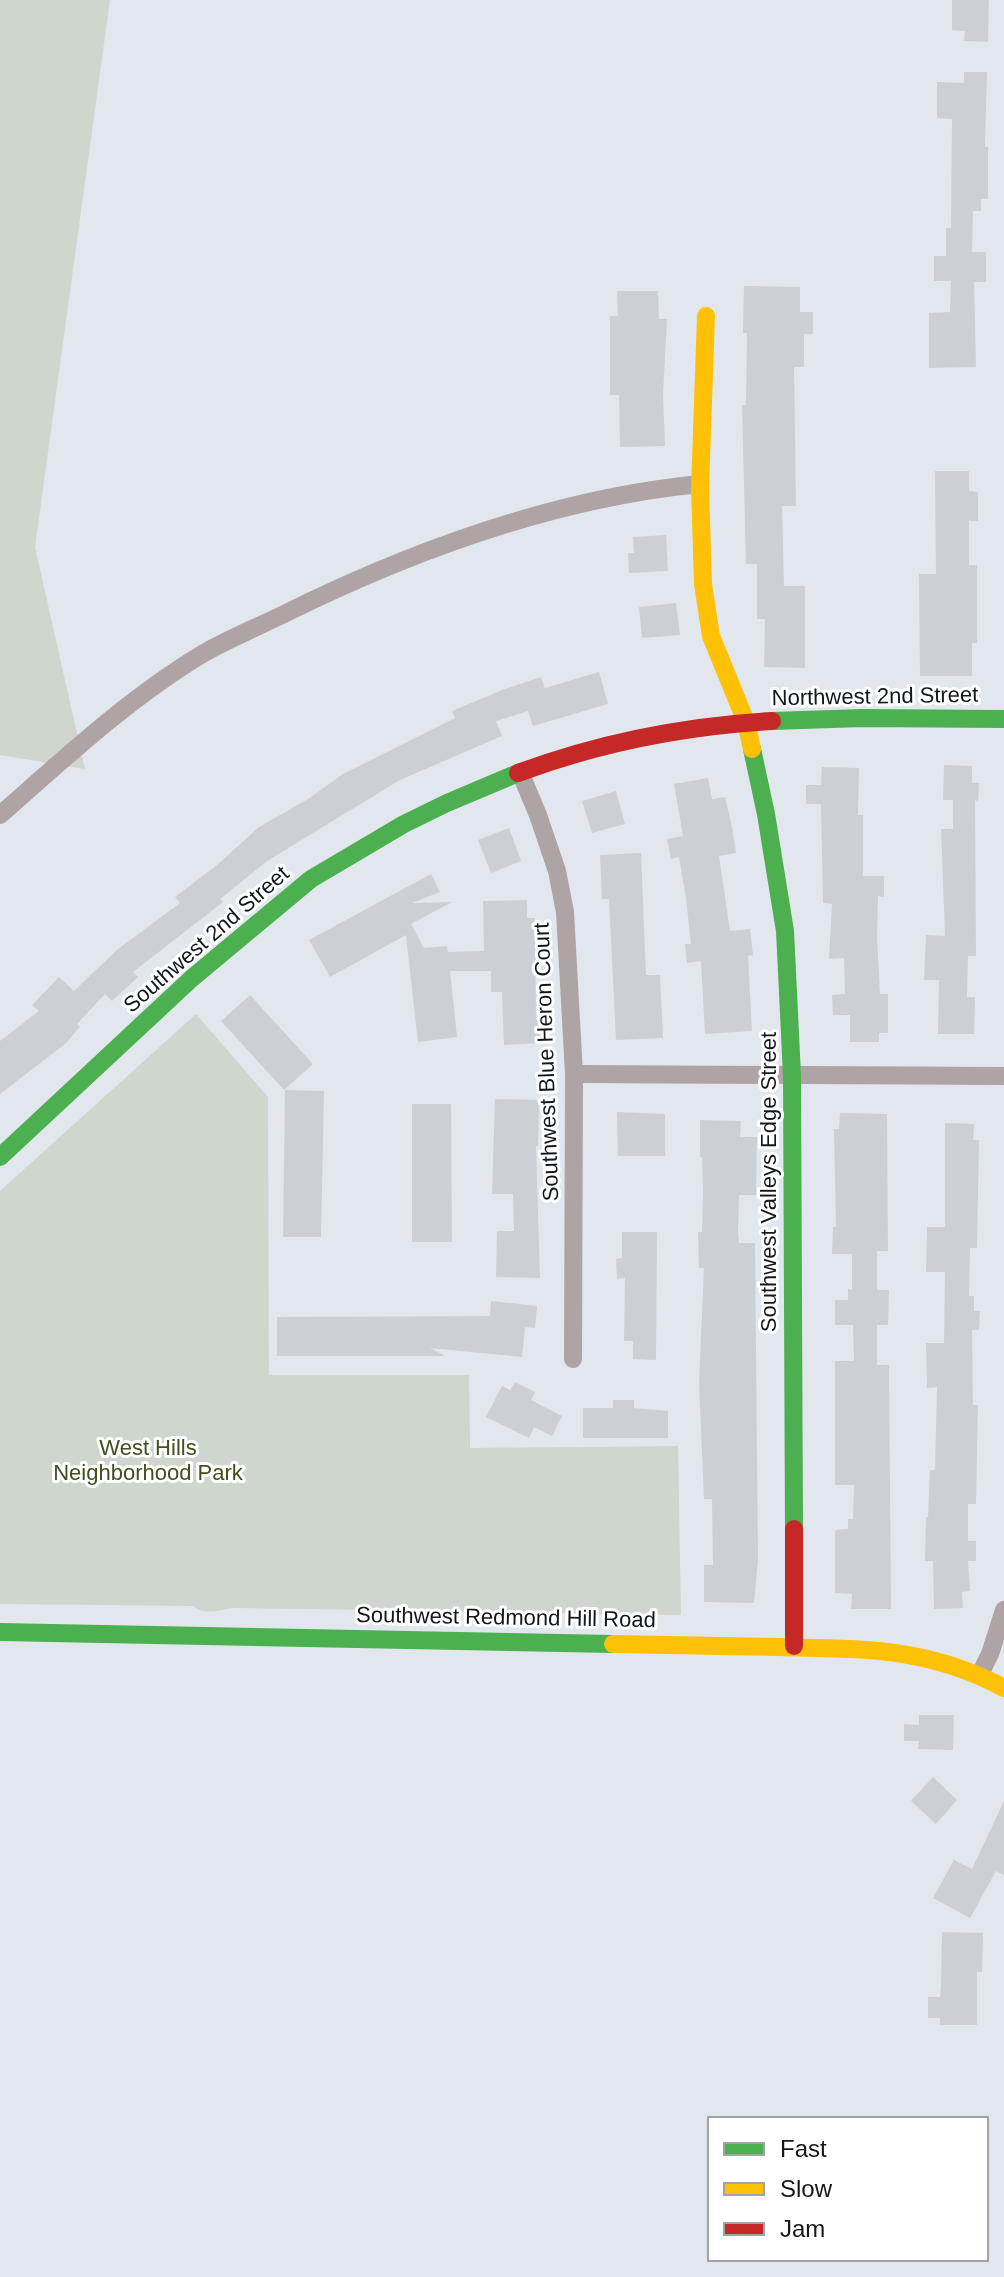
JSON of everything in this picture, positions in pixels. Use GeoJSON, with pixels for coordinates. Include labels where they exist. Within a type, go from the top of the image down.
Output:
{"type":"FeatureCollection","features":[{"type":"Feature","properties":{"kind":"street","name":"Southwest Valleys Edge Street"},"geometry":{"type":"LineString","coordinates":[[706,316],[700,484],[703,584],[711,636],[746,722],[766,814],[785,931],[792,1075],[794,1646]]}},
{"type":"Feature","properties":{"kind":"street"},"geometry":{"type":"LineString","coordinates":[[0,815],[119,711],[155,686],[205,653],[325,594],[441,545],[567,508],[657,488],[700,484]]}},
{"type":"Feature","properties":{"kind":"street","name":"Northwest 2nd Street"},"geometry":{"type":"LineString","coordinates":[[746,722],[1004,719]]}},
{"type":"Feature","properties":{"kind":"street","name":"Southwest 2nd Street"},"geometry":{"type":"LineString","coordinates":[[0,1157],[231,944],[313,877],[396,827],[487,784],[553,760],[632,741],[746,722]]}},
{"type":"Feature","properties":{"kind":"street","name":"Southwest Blue Heron Court"},"geometry":{"type":"LineString","coordinates":[[520,772],[557,871],[565,912],[574,1074],[573,1359]]}},
{"type":"Feature","properties":{"kind":"street"},"geometry":{"type":"LineString","coordinates":[[574,1074],[1004,1076]]}},
{"type":"Feature","properties":{"kind":"street"},"geometry":{"type":"LineString","coordinates":[[980,1674],[1004,1610]]}},
{"type":"Feature","properties":{"kind":"street","name":"Southwest Redmond Hill Road"},"geometry":{"type":"LineString","coordinates":[[0,1632],[881,1649],[930,1656],[980,1674],[1004,1688]]}},
{"type":"Feature","properties":{"kind":"green space"},"geometry":{"type":"Polygon","coordinates":[[[0,0],[110,0],[35,547],[85,769],[0,755],[0,0]]]}},
{"type":"Feature","properties":{"kind":"green space","name":"West Hills Neighborhood Park"},"geometry":{"type":"Polygon","coordinates":[[[196,1014],[268,1097],[269,1375],[469,1375],[470,1448],[678,1446],[681,1615],[233,1608],[208,1612],[193,1606],[0,1604],[0,1191],[196,1014]]]}},
{"type":"Feature","properties":{"kind":"building"},"geometry":{"type":"Polygon","coordinates":[[[952,0],[989,0],[988,42],[964,41],[965,31],[952,30],[952,0]]]}},
{"type":"Feature","properties":{"kind":"building"},"geometry":{"type":"Polygon","coordinates":[[[964,72],[987,72],[985,147],[988,147],[988,199],[981,199],[981,211],[973,211],[972,252],[986,252],[986,282],[974,282],[976,367],[929,368],[929,313],[950,312],[951,281],[934,281],[934,256],[946,256],[946,228],[951,228],[952,119],[937,118],[937,82],[964,83],[964,72]]]}},
{"type":"Feature","properties":{"kind":"building"},"geometry":{"type":"Polygon","coordinates":[[[744,286],[800,287],[800,312],[813,312],[813,334],[804,334],[804,367],[794,367],[796,506],[782,506],[784,586],[805,586],[805,668],[764,667],[765,619],[757,619],[757,564],[746,564],[742,405],[746,405],[744,286]]]}},
{"type":"Feature","properties":{"kind":"building"},"geometry":{"type":"Polygon","coordinates":[[[617,291],[658,291],[659,319],[667,319],[663,394],[665,446],[620,447],[619,395],[610,395],[610,316],[618,316],[617,291]]]}},
{"type":"Feature","properties":{"kind":"building"},"geometry":{"type":"Polygon","coordinates":[[[935,471],[969,471],[969,491],[978,492],[978,521],[969,521],[969,565],[977,565],[977,643],[972,643],[972,676],[920,676],[919,574],[936,574],[935,471]]]}},
{"type":"Feature","properties":{"kind":"building"},"geometry":{"type":"Polygon","coordinates":[[[666,535],[668,571],[629,573],[628,553],[634,553],[633,537],[666,535]]]}},
{"type":"Feature","properties":{"kind":"building"},"geometry":{"type":"Polygon","coordinates":[[[676,603],[680,635],[642,638],[639,607],[676,603]]]}},
{"type":"Feature","properties":{"kind":"building"},"geometry":{"type":"Polygon","coordinates":[[[599,672],[608,704],[533,726],[528,711],[496,721],[502,736],[400,780],[267,861],[220,899],[223,902],[133,972],[138,977],[112,1001],[105,994],[77,1024],[80,1027],[65,1044],[0,1094],[0,1041],[39,1011],[32,1005],[59,977],[74,991],[118,949],[180,903],[175,897],[259,827],[308,799],[343,774],[455,718],[452,711],[541,677],[545,688],[599,672]]]}},
{"type":"Feature","properties":{"kind":"building"},"geometry":{"type":"Polygon","coordinates":[[[944,765],[972,766],[972,783],[979,783],[978,801],[975,800],[976,956],[968,956],[967,997],[975,997],[974,1034],[938,1034],[939,980],[924,980],[926,935],[945,936],[941,829],[953,829],[953,800],[943,800],[944,765]]]}},
{"type":"Feature","properties":{"kind":"building"},"geometry":{"type":"Polygon","coordinates":[[[822,767],[859,768],[858,815],[863,815],[863,876],[884,876],[884,897],[878,896],[877,937],[880,994],[888,994],[888,1033],[879,1033],[879,1042],[850,1042],[850,1015],[833,1015],[832,995],[845,994],[844,958],[829,959],[832,904],[823,903],[821,804],[806,804],[806,785],[821,785],[822,767]]]}},
{"type":"Feature","properties":{"kind":"building"},"geometry":{"type":"Polygon","coordinates":[[[708,778],[712,799],[725,797],[736,853],[719,856],[730,931],[750,929],[753,955],[748,956],[752,1031],[705,1034],[701,961],[687,963],[685,944],[691,944],[686,898],[679,857],[671,859],[667,839],[683,836],[674,784],[708,778]]]}},
{"type":"Feature","properties":{"kind":"building"},"geometry":{"type":"Polygon","coordinates":[[[616,791],[625,824],[592,833],[582,801],[616,791]]]}},
{"type":"Feature","properties":{"kind":"building"},"geometry":{"type":"Polygon","coordinates":[[[509,828],[521,861],[491,873],[478,840],[509,828]]]}},
{"type":"Feature","properties":{"kind":"building"},"geometry":{"type":"Polygon","coordinates":[[[641,853],[646,975],[660,975],[663,1038],[616,1040],[609,899],[602,899],[600,855],[641,853]]]}},
{"type":"Feature","properties":{"kind":"building"},"geometry":{"type":"Polygon","coordinates":[[[431,874],[440,892],[412,903],[452,902],[411,924],[424,948],[447,946],[448,952],[484,951],[483,901],[527,900],[527,918],[535,918],[536,1020],[540,1020],[541,1043],[504,1045],[502,992],[491,992],[491,971],[450,971],[457,1037],[418,1042],[406,935],[330,977],[309,940],[431,874]]]}},
{"type":"Feature","properties":{"kind":"building"},"geometry":{"type":"Polygon","coordinates":[[[250,995],[313,1064],[284,1090],[221,1021],[250,995]]]}},
{"type":"Feature","properties":{"kind":"building"},"geometry":{"type":"Polygon","coordinates":[[[285,1090],[324,1091],[321,1237],[283,1237],[285,1090]]]}},
{"type":"Feature","properties":{"kind":"building"},"geometry":{"type":"Polygon","coordinates":[[[495,1099],[539,1100],[536,1146],[540,1278],[496,1277],[497,1231],[514,1231],[513,1194],[492,1194],[495,1099]]]}},
{"type":"Feature","properties":{"kind":"building"},"geometry":{"type":"Polygon","coordinates":[[[412,1104],[451,1104],[452,1242],[412,1242],[412,1104]]]}},
{"type":"Feature","properties":{"kind":"building"},"geometry":{"type":"Polygon","coordinates":[[[617,1112],[665,1114],[665,1156],[618,1156],[617,1112]]]}},
{"type":"Feature","properties":{"kind":"building"},"geometry":{"type":"Polygon","coordinates":[[[840,1113],[887,1114],[888,1251],[877,1251],[877,1290],[889,1290],[888,1325],[877,1325],[877,1365],[889,1365],[891,1609],[851,1609],[852,1594],[835,1593],[835,1530],[848,1529],[848,1519],[853,1519],[854,1485],[835,1485],[835,1361],[854,1361],[853,1325],[835,1325],[835,1300],[848,1300],[848,1289],[852,1290],[852,1254],[832,1254],[833,1227],[836,1227],[834,1129],[839,1129],[840,1113]]]}},
{"type":"Feature","properties":{"kind":"building"},"geometry":{"type":"Polygon","coordinates":[[[700,1120],[741,1121],[740,1137],[757,1137],[756,1195],[739,1195],[738,1231],[739,1243],[755,1243],[758,1559],[754,1603],[704,1602],[704,1565],[713,1565],[712,1499],[704,1499],[699,1383],[704,1268],[699,1268],[698,1232],[702,1232],[703,1192],[700,1120]]]}},
{"type":"Feature","properties":{"kind":"building"},"geometry":{"type":"Polygon","coordinates":[[[945,1123],[974,1124],[973,1140],[979,1140],[977,1248],[970,1248],[969,1296],[974,1296],[974,1311],[980,1311],[979,1330],[972,1330],[973,1405],[978,1405],[976,1504],[968,1504],[968,1541],[976,1541],[976,1561],[968,1561],[970,1591],[962,1592],[963,1608],[934,1609],[933,1561],[925,1561],[930,1470],[935,1470],[937,1387],[927,1388],[926,1343],[944,1343],[945,1272],[926,1272],[927,1227],[945,1227],[945,1123]]]}},
{"type":"Feature","properties":{"kind":"building"},"geometry":{"type":"Polygon","coordinates":[[[622,1232],[657,1232],[656,1360],[633,1359],[633,1341],[624,1341],[625,1278],[617,1279],[616,1259],[622,1258],[622,1232]]]}},
{"type":"Feature","properties":{"kind":"building"},"geometry":{"type":"Polygon","coordinates":[[[491,1301],[537,1306],[535,1328],[525,1327],[522,1357],[430,1348],[445,1356],[277,1356],[277,1317],[490,1316],[491,1301]]]}},
{"type":"Feature","properties":{"kind":"building"},"geometry":{"type":"Polygon","coordinates":[[[515,1382],[535,1392],[531,1400],[562,1416],[552,1436],[534,1427],[529,1438],[486,1417],[502,1386],[510,1390],[515,1382]]]}},
{"type":"Feature","properties":{"kind":"building"},"geometry":{"type":"Polygon","coordinates":[[[613,1400],[634,1400],[634,1408],[668,1411],[668,1438],[583,1438],[583,1408],[613,1408],[613,1400]]]}},
{"type":"Feature","properties":{"kind":"building"},"geometry":{"type":"Polygon","coordinates":[[[919,1715],[954,1715],[953,1750],[918,1749],[919,1741],[904,1741],[904,1724],[919,1725],[919,1715]]]}},
{"type":"Feature","properties":{"kind":"building"},"geometry":{"type":"Polygon","coordinates":[[[933,1777],[957,1800],[936,1824],[911,1801],[933,1777]]]}},
{"type":"Feature","properties":{"kind":"building"},"geometry":{"type":"Polygon","coordinates":[[[1004,1801],[1004,1875],[996,1871],[970,1918],[933,1898],[954,1860],[972,1869],[1004,1801]]]}},
{"type":"Feature","properties":{"kind":"building"},"geometry":{"type":"Polygon","coordinates":[[[942,1932],[983,1933],[982,1972],[977,1972],[977,2025],[940,2025],[940,2018],[928,2018],[928,1997],[940,1997],[942,1932]]]}},
{"type":"Feature","properties":{"kind":"traffic: fast"},"geometry":{"type":"LineString","coordinates":[[772,721],[1004,719]]}},
{"type":"Feature","properties":{"kind":"traffic: fast"},"geometry":{"type":"LineString","coordinates":[[752,749],[785,931],[792,1075],[794,1529]]}},
{"type":"Feature","properties":{"kind":"traffic: fast"},"geometry":{"type":"LineString","coordinates":[[0,1157],[191,979],[311,879],[404,824],[518,773]]}},
{"type":"Feature","properties":{"kind":"traffic: fast"},"geometry":{"type":"LineString","coordinates":[[0,1632],[613,1644]]}},
{"type":"Feature","properties":{"kind":"traffic: slow"},"geometry":{"type":"LineString","coordinates":[[706,316],[700,488],[703,584],[711,636],[746,722],[752,749]]}},
{"type":"Feature","properties":{"kind":"traffic: slow"},"geometry":{"type":"LineString","coordinates":[[613,1644],[838,1648],[894,1653],[948,1665],[1004,1688]]}},
{"type":"Feature","properties":{"kind":"traffic: jam"},"geometry":{"type":"LineString","coordinates":[[518,773],[580,753],[643,738],[707,727],[772,721]]}},
{"type":"Feature","properties":{"kind":"traffic: jam"},"geometry":{"type":"LineString","coordinates":[[794,1529],[794,1646]]}}]}
